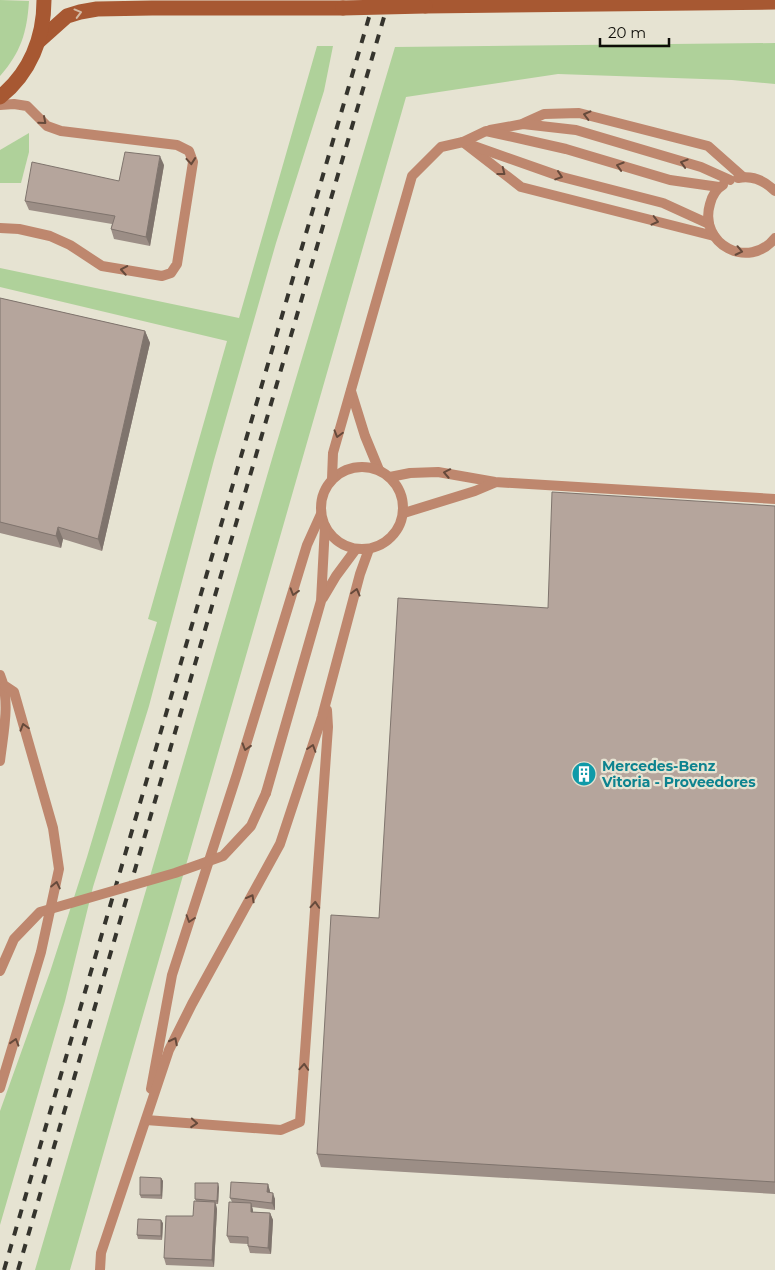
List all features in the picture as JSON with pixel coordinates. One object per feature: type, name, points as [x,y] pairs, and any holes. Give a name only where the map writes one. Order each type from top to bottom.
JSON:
[{"type":"main road","points":[[0,97],[10,89],[28,66],[39,41],[44,17],[44,0]]},
{"type":"main road","points":[[39,41],[67,16],[97,9],[343,8],[775,2]]},
{"type":"lane","points":[[0,105],[14,104],[27,106],[47,126],[60,131],[177,145],[190,151],[192,162],[177,264],[171,273],[162,276],[102,266],[70,245],[50,236],[20,229],[0,228]]},
{"type":"lane","points":[[332,479],[333,453],[412,176],[442,148],[463,142],[486,131],[523,124],[544,114],[579,113],[708,146],[743,177]]},
{"type":"lane","points":[[523,124],[576,130],[701,168],[730,180]]},
{"type":"lane","points":[[486,131],[566,150],[670,180],[719,187]]},
{"type":"lane","points":[[463,142],[562,177],[663,202],[709,224]]},
{"type":"lane","points":[[463,142],[521,187],[714,236]]},
{"type":"lane","points":[[775,191],[768,184],[757,178],[743,177],[730,180],[719,187],[711,198],[708,211],[709,224],[714,236],[723,246],[735,251],[748,253],[760,250],[775,238]]},
{"type":"lane","points":[[760,250],[775,252]]},
{"type":"lane","points":[[351,390],[365,436],[379,470]]},
{"type":"lane","points":[[367,466],[390,476],[398,487],[403,499],[404,513],[400,526],[392,537],[382,545],[369,549],[356,549],[343,545],[332,537],[325,526],[321,514],[321,502],[325,489],[332,479],[342,471],[354,467],[367,466]]},
{"type":"lane","points":[[390,476],[438,472],[495,482],[775,500]]},
{"type":"lane","points":[[404,513],[475,491],[495,482]]},
{"type":"lane","points":[[146,1120],[172,975],[308,545],[321,514]]},
{"type":"lane","points":[[0,971],[14,939],[40,912],[175,873],[223,856],[251,826],[266,793],[321,601],[325,526]]},
{"type":"lane","points":[[321,601],[336,576],[356,549]]},
{"type":"lane","points":[[100,1270],[101,1253],[169,1050],[192,1004],[280,844],[322,717],[360,574],[369,549]]},
{"type":"lane","points":[[0,675],[5,686],[5,715],[0,761]]},
{"type":"lane","points":[[0,1088],[41,952],[59,869],[53,828],[14,692],[5,686]]},
{"type":"lane","points":[[146,1120],[281,1130],[300,1122],[328,727],[327,698]]},
{"type":"green space","points":[[0,0],[29,1],[27,22],[22,41],[13,59],[0,76]]},
{"type":"green space","points":[[775,43],[775,84],[732,80],[558,74],[406,97],[70,1270],[35,1270],[274,452],[395,47]]},
{"type":"green space","points":[[317,46],[333,46],[324,91],[276,243],[214,460],[149,706],[93,887],[65,1001],[0,1225],[0,1111],[50,972],[87,857],[157,622],[148,619],[227,341],[0,287],[0,268],[239,318]]},
{"type":"green space","points":[[29,133],[29,152],[21,183],[0,183],[0,150]]},
{"type":"building","points":[[125,152],[160,156],[146,237],[111,229],[115,216],[25,201],[32,162],[119,181]]},
{"type":"building","points":[[0,298],[145,331],[98,539],[58,527],[56,536],[0,522]]},
{"type":"building","name":"Mercedes-Benz Vitoria - Proveedores","points":[[552,492],[775,506],[775,1182],[317,1154],[331,915],[379,918],[398,598],[548,608]]},
{"type":"building","points":[[140,1177],[161,1178],[161,1195],[140,1195]]},
{"type":"building","points":[[231,1182],[268,1184],[267,1192],[273,1193],[272,1203],[230,1198]]},
{"type":"building","points":[[195,1183],[218,1183],[217,1201],[195,1199]]},
{"type":"building","points":[[194,1201],[215,1202],[212,1260],[164,1258],[166,1216],[193,1216]]},
{"type":"building","points":[[229,1202],[251,1203],[251,1212],[270,1213],[268,1248],[248,1246],[248,1237],[227,1236]]},
{"type":"building","points":[[138,1219],[161,1220],[161,1236],[137,1235]]},
{"type":"railway","points":[[4,1270],[374,0]]},
{"type":"railway","points":[[18,1270],[389,0]]},
{"type":"place","name":"Mercedes-Benz Vitoria - Proveedores","points":[[584,774]]}]
